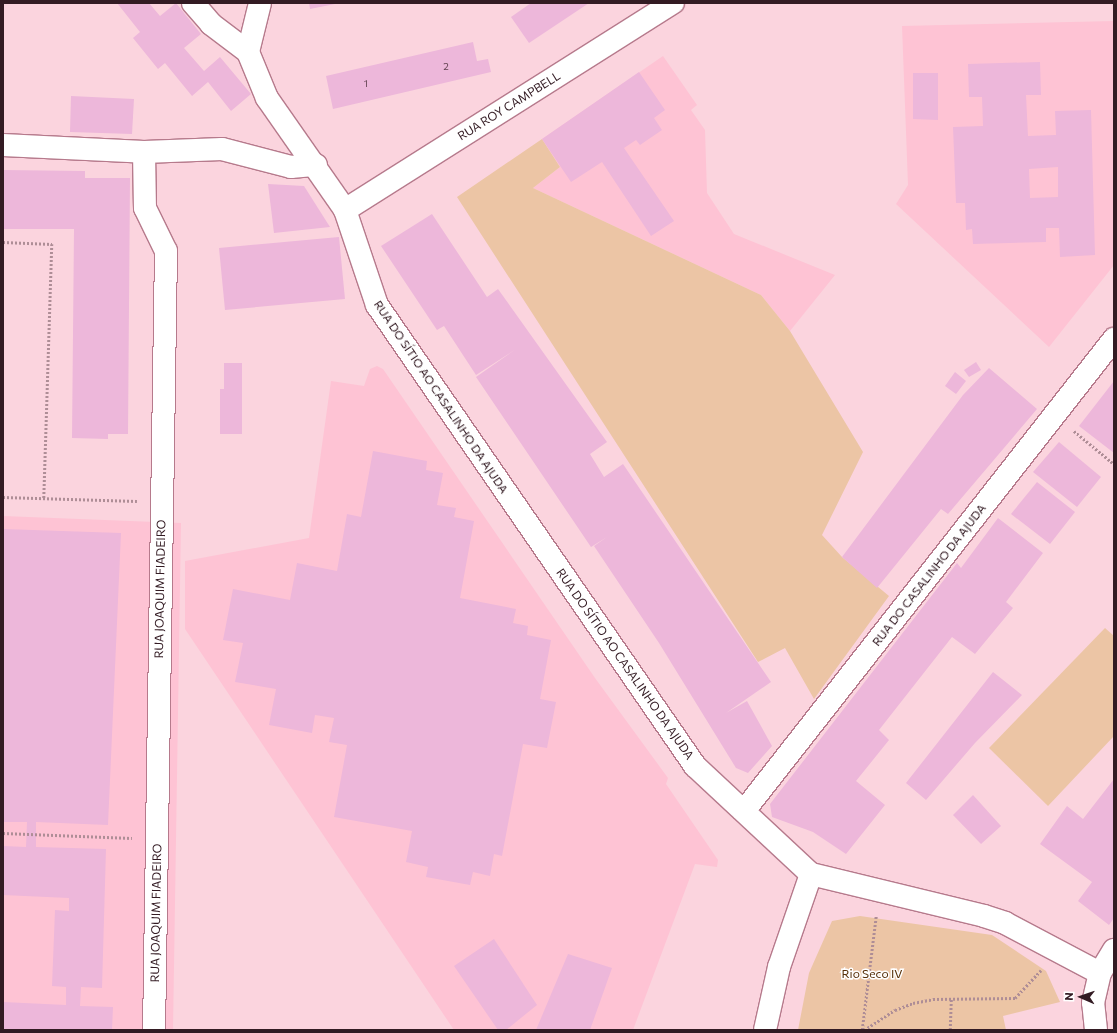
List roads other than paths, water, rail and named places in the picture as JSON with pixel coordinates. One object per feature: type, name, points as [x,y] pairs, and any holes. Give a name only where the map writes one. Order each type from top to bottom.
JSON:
[{"type":"street","points":[[193,3],[211,24],[248,52],[260,3]]},
{"type":"street","name":"RUA ROY CAMPBELL","points":[[345,210],[673,3]]},
{"type":"street","name":"RUA DO SÍTIO AO CASALINHO DA AJUDA","points":[[248,52],[267,98],[316,165],[345,210],[377,305],[695,766],[812,874],[984,916],[1005,923],[1058,953],[1107,972]]},
{"type":"street","points":[[3,145],[144,152],[222,149],[291,167],[316,165]]},
{"type":"street","name":"RUA JOAQUIM FIADEIRO","points":[[144,152],[146,208],[166,251],[154,1030]]},
{"type":"street","name":"RUA DO CASALINHO DA AJUDA","points":[[744,811],[1114,339]]},
{"type":"street","points":[[765,1030],[779,967],[812,874]]},
{"type":"street","points":[[1096,1030],[1093,1003],[1107,972],[1114,950]]},
{"type":"park label","name":"Rio Seco IV","points":[[872,974]]}]
